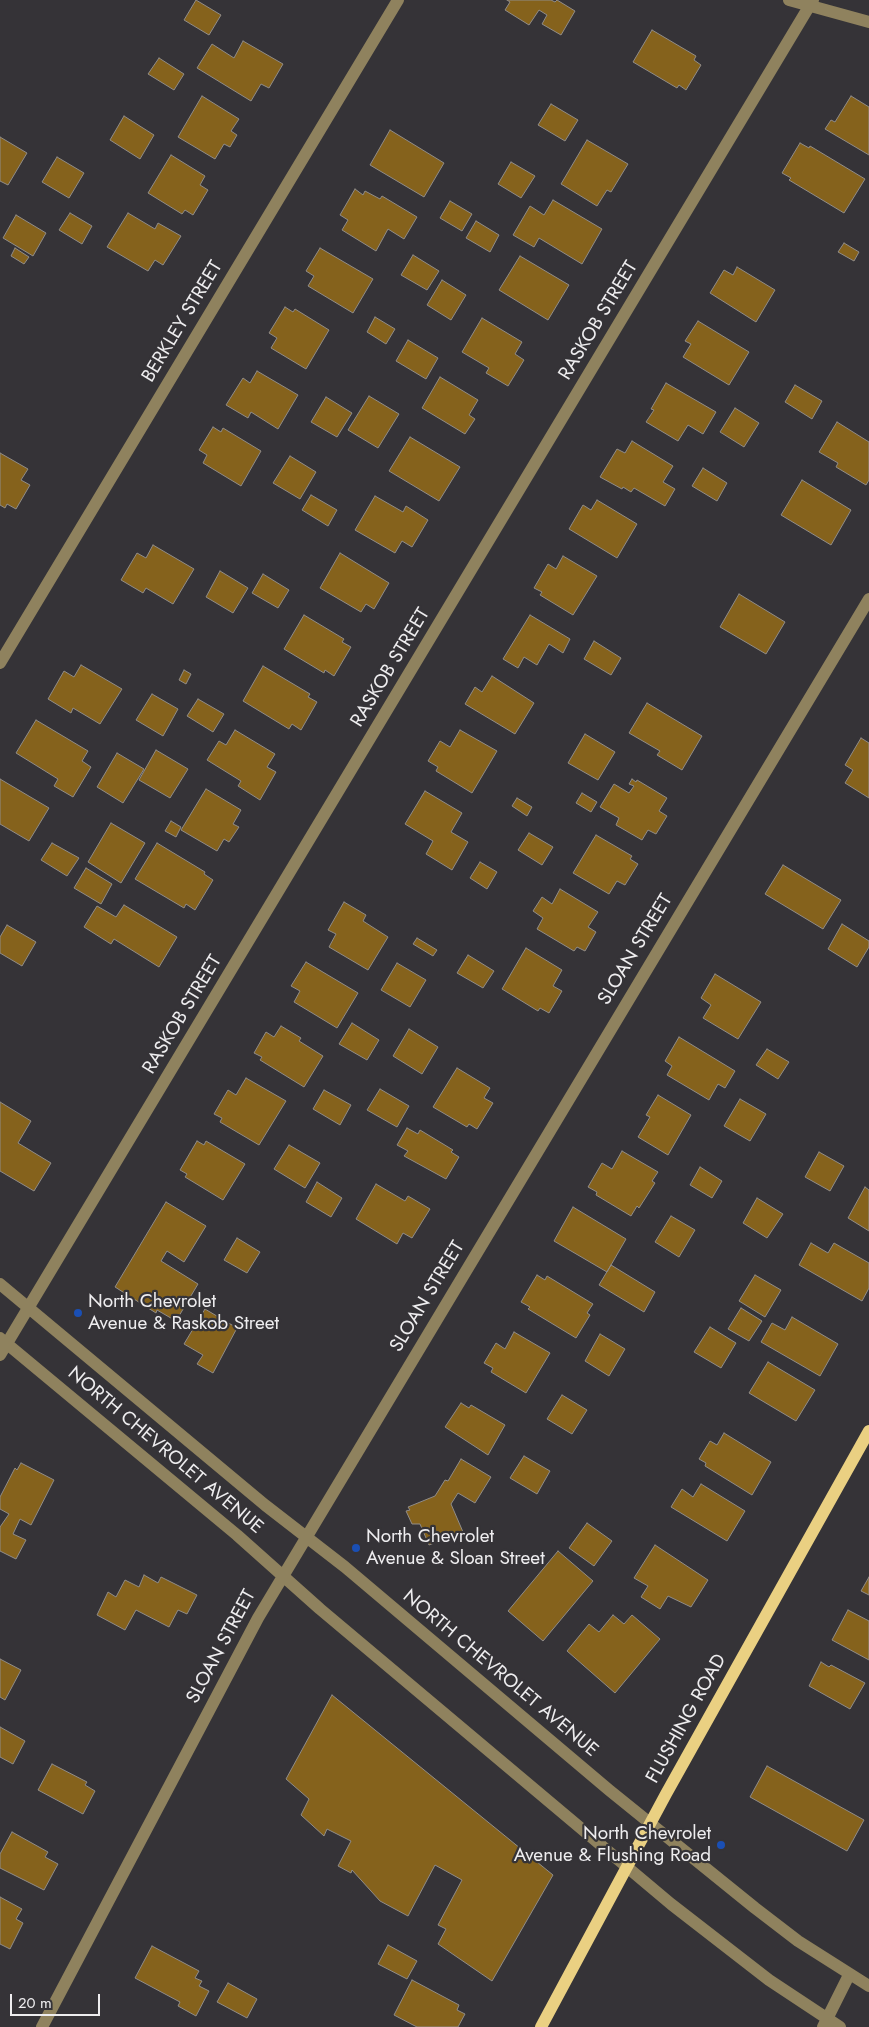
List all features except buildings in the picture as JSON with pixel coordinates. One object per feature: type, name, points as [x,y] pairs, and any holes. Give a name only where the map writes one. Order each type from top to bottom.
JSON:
[{"type":"main road","name":"FLUSHING ROAD","points":[[541,2027],[651,1824],[869,1431]]},
{"type":"street","name":"BERKLEY STREET","points":[[0,663],[398,0]]},
{"type":"street","points":[[789,0],[811,3],[869,22]]},
{"type":"street","name":"RASKOB STREET","points":[[0,1355],[3,1341],[29,1308],[811,3]]},
{"type":"street","name":"SLOAN STREET","points":[[42,2027],[258,1618],[869,599]]},
{"type":"street","name":"NORTH CHEVROLET AVENUE","points":[[0,1284],[306,1537],[345,1567],[651,1824],[770,1920],[849,1975],[869,1986]]},
{"type":"street","name":"NORTH CHEVROLET AVENUE","points":[[3,1341],[238,1535],[283,1576],[628,1868],[744,1962],[825,2023],[840,2027]]},
{"type":"street","points":[[825,2023],[849,1975]]},
{"type":"place","name":"North Chevrolet Avenue & Raskob Street","points":[[78,1313]]},
{"type":"place","name":"North Chevrolet Avenue & Sloan Street","points":[[356,1548]]},
{"type":"place","name":"North Chevrolet Avenue & Flushing Road","points":[[721,1845]]}]
